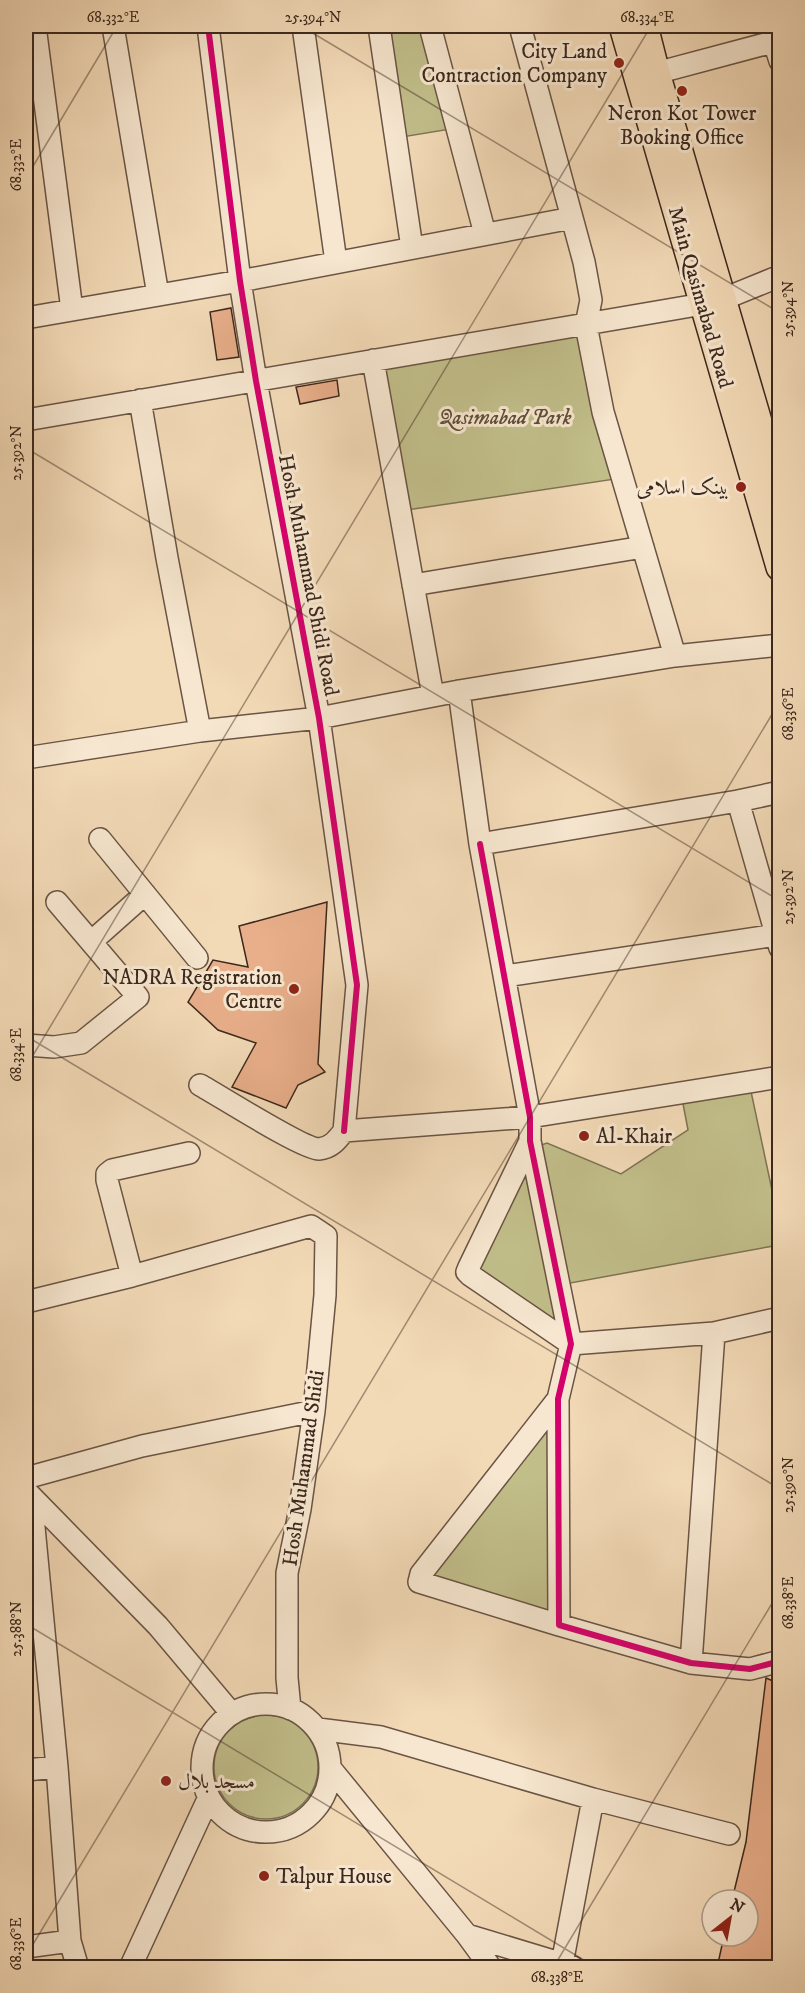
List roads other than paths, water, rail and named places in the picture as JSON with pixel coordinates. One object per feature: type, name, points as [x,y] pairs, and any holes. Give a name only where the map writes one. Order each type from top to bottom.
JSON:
[{"type":"main road","name":"Main Qasimabad Road","points":[[623,26],[647,75],[712,302],[780,567]]},
{"type":"main road","name":"Main Qasimabad Road","points":[[644,26],[647,75]]},
{"type":"main road","name":"Main Qasimabad Road","points":[[712,302],[775,462],[780,497]]},
{"type":"street","points":[[35,26],[72,310]]},
{"type":"street","points":[[112,26],[158,295]]},
{"type":"street","name":"Hosh Muhammad Shidi Road","points":[[208,26],[240,281],[256,381],[319,718],[357,985],[344,1131]]},
{"type":"street","points":[[303,26],[336,262]]},
{"type":"street","points":[[379,26],[412,248]]},
{"type":"street","points":[[430,26],[485,234]]},
{"type":"street","points":[[520,26],[584,262],[591,300],[586,325],[603,412],[675,656]]},
{"type":"street","points":[[647,75],[778,48]]},
{"type":"street","points":[[26,318],[240,281],[572,218]]},
{"type":"street","points":[[26,420],[712,302],[780,276]]},
{"type":"street","points":[[373,360],[433,696]]},
{"type":"street","points":[[140,400],[166,558],[200,731]]},
{"type":"street","points":[[413,585],[643,547]]},
{"type":"street","points":[[26,758],[200,731],[319,718],[459,691],[675,656],[780,645]]},
{"type":"street","points":[[459,691],[480,844],[530,1117],[530,1140],[571,1344],[558,1399],[560,1625]]},
{"type":"street","points":[[480,844],[780,792]]},
{"type":"street","points":[[506,976],[778,942],[738,801]]},
{"type":"street","points":[[100,839],[197,958]]},
{"type":"street","points":[[91,942],[145,894]]},
{"type":"street","points":[[26,1046],[54,1047],[81,1043],[138,997],[57,902]]},
{"type":"street","points":[[200,1085],[289,1137],[317,1149],[334,1144],[344,1131],[530,1117],[780,1077]]},
{"type":"street","points":[[530,1140],[467,1272],[571,1344],[714,1333],[780,1318]]},
{"type":"street","points":[[26,1302],[132,1276],[107,1174],[112,1170],[189,1153]]},
{"type":"street","name":"Hosh Muhammad Shidi","points":[[132,1276],[311,1226],[326,1236],[325,1295],[314,1411],[300,1509],[287,1573],[287,1678],[290,1708]]},
{"type":"street","points":[[691,1664],[714,1333]]},
{"type":"street","points":[[558,1399],[421,1574],[419,1582],[691,1664],[750,1669],[780,1661]]},
{"type":"street","points":[[27,1488],[142,1446],[314,1411]]},
{"type":"street","points":[[27,1488],[33,1601],[57,1767],[70,1941],[78,1968]]},
{"type":"street","points":[[27,1488],[158,1626],[232,1714]]},
{"type":"street","points":[[271,1704],[290,1708],[305,1717],[318,1729],[328,1748],[331,1769],[328,1790],[317,1809],[301,1823],[282,1831],[260,1833],[239,1827],[222,1815],[209,1797],[203,1782],[204,1751],[210,1736],[232,1714],[250,1706],[271,1704]]},
{"type":"street","points":[[318,1729],[381,1737],[593,1799],[729,1834]]},
{"type":"street","points":[[26,1770],[57,1767]]},
{"type":"street","points":[[331,1769],[467,1935],[491,1968]]},
{"type":"street","points":[[129,1968],[209,1797]]},
{"type":"street","points":[[467,1935],[568,1966],[593,1799]]},
{"type":"street","points":[[26,1947],[70,1941]]},
{"type":"place","name":"City Land Contraction Company","points":[[619,63]]},
{"type":"place","name":"Neron Kot Tower Booking Office","points":[[682,91]]},
{"type":"place","name":"بینک اسلامی","points":[[741,487]]},
{"type":"place","name":"NADRA Registration Centre","points":[[294,989]]},
{"type":"place","name":"Al-Khair","points":[[584,1136]]},
{"type":"place","name":"مسجد بلال","points":[[166,1781]]},
{"type":"place","name":"Talpur House","points":[[264,1876]]},
{"type":"park label","name":"Qasimabad Park","points":[[505,417]]}]
